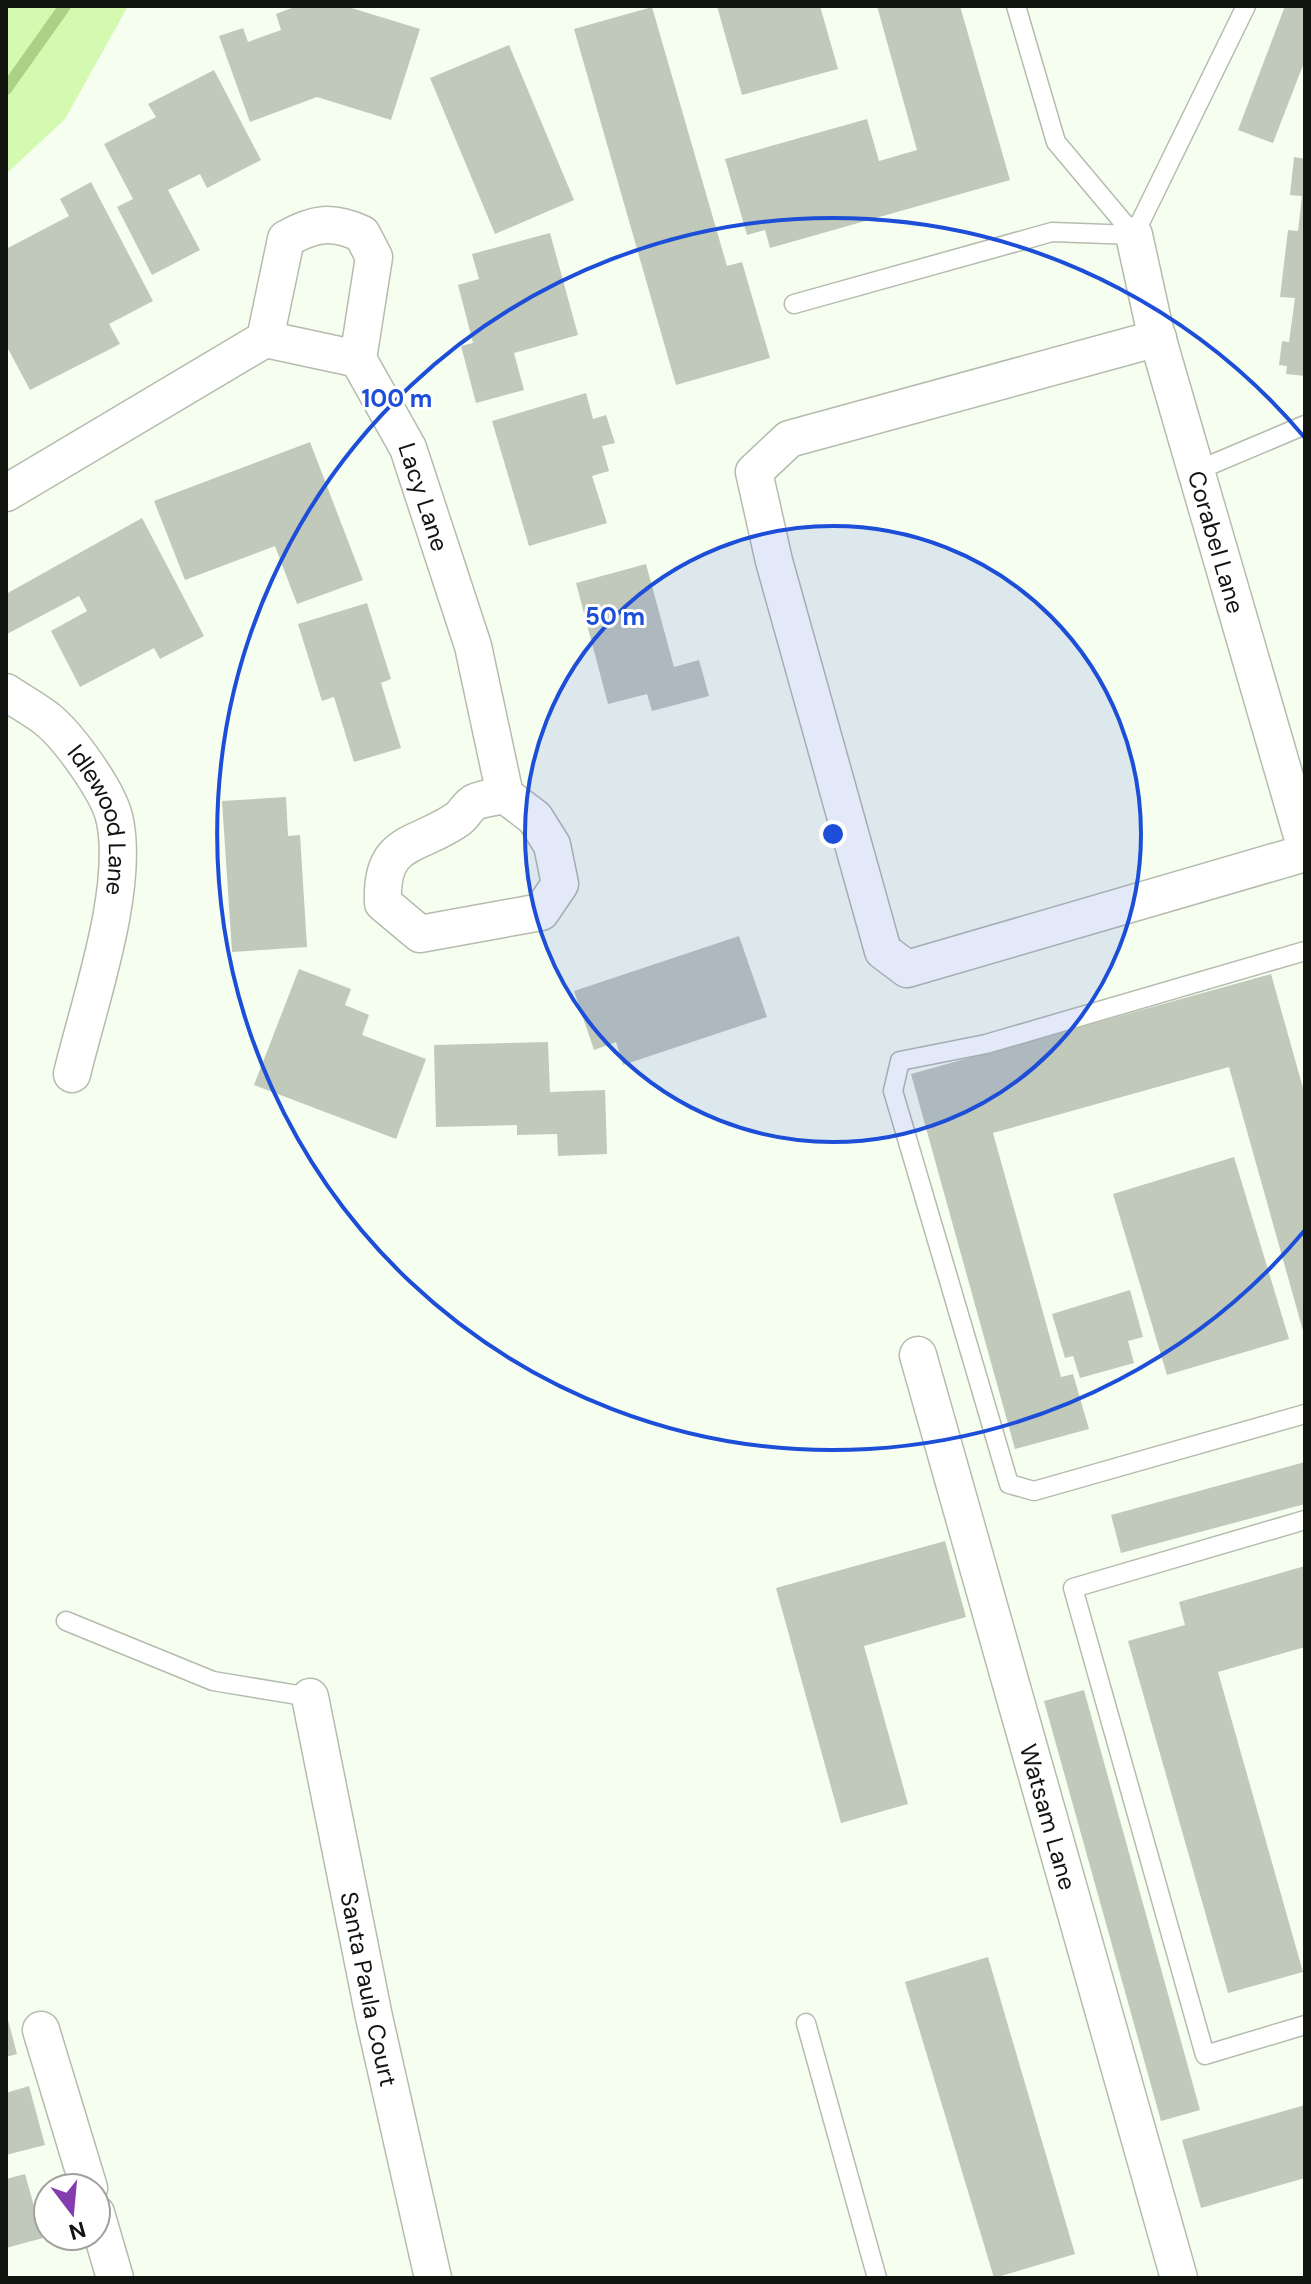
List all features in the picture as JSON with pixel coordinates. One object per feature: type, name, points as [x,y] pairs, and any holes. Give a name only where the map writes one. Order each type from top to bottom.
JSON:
[{"type":"street","points":[[6,493],[265,339],[358,359],[374,257],[362,234],[328,222],[309,226],[286,239],[265,339]]},
{"type":"street","name":"Corabel Lane","points":[[1134,235],[1158,338],[1305,846]]},
{"type":"street","points":[[1158,338],[789,439],[754,472],[774,561],[883,951],[907,969],[1305,853]]},
{"type":"street","name":"Lacy Lane","points":[[358,359],[408,448],[473,646],[505,795]]},
{"type":"street","name":"Idlewood Lane","points":[[6,692],[49,721],[96,781],[115,818],[118,854],[112,909],[72,1074]]},
{"type":"street","points":[[505,795],[535,818],[552,845],[560,884],[541,912],[420,934],[383,903],[382,877],[394,854],[420,837],[459,819],[473,802],[505,795]]},
{"type":"street","name":"Watsam Lane","points":[[918,1355],[1179,2278]]},
{"type":"street","name":"Santa Paula Court","points":[[310,1697],[374,2017],[433,2278]]},
{"type":"street","points":[[41,2030],[84,2172]]},
{"type":"street","points":[[107,2252],[115,2278]]},
{"type":"lane","points":[[1016,6],[1056,142],[1134,235]]},
{"type":"lane","points":[[1134,235],[1246,6]]},
{"type":"lane","points":[[794,304],[1052,232],[1134,235]]},
{"type":"lane","points":[[1196,471],[1305,425]]},
{"type":"lane","points":[[1305,951],[986,1044],[900,1061],[893,1091],[1009,1484],[1034,1491],[1305,1414]]},
{"type":"lane","points":[[1305,1520],[1073,1588],[1205,2055],[1305,2025]]},
{"type":"lane","points":[[66,1621],[213,1681],[310,1697]]},
{"type":"lane","points":[[806,2023],[877,2278]]},
{"type":"green space","points":[[6,6],[128,6],[65,119],[6,174]]},
{"type":"building","points":[[297,6],[345,6],[420,29],[391,120],[317,97],[250,122],[219,36],[243,28],[248,42],[281,30],[276,14]]},
{"type":"building","points":[[717,6],[820,6],[838,69],[742,95]]},
{"type":"building","points":[[877,6],[960,6],[1010,180],[770,248],[765,230],[747,235],[725,159],[867,119],[879,161],[917,150]]},
{"type":"building","points":[[1285,6],[1305,6],[1305,60],[1273,143],[1238,130]]},
{"type":"building","points":[[652,7],[727,266],[742,262],[770,358],[676,385],[574,29]]},
{"type":"building","points":[[509,45],[574,200],[495,234],[430,78]]},
{"type":"building","points":[[214,70],[261,160],[207,188],[200,174],[168,190],[200,250],[152,275],[117,207],[133,199],[104,144],[156,117],[148,104]]},
{"type":"building","points":[[1294,157],[1305,159],[1305,376],[1286,374],[1287,366],[1279,365],[1282,341],[1289,342],[1295,298],[1280,297],[1288,230],[1298,231],[1302,196],[1290,195]]},
{"type":"building","points":[[91,182],[153,301],[109,324],[120,344],[30,390],[6,345],[6,249],[69,216],[60,199]]},
{"type":"building","points":[[550,233],[578,335],[514,353],[524,390],[476,403],[461,346],[473,343],[458,285],[479,279],[472,254]]},
{"type":"building","points":[[586,393],[593,419],[606,415],[615,443],[602,446],[609,471],[592,476],[607,523],[529,546],[492,421]]},
{"type":"building","points":[[310,442],[363,580],[297,604],[275,546],[185,580],[154,501]]},
{"type":"building","points":[[142,518],[204,636],[160,659],[154,648],[80,687],[51,631],[87,611],[79,596],[7,634],[6,594]]},
{"type":"building","points":[[646,564],[674,667],[699,660],[709,696],[652,711],[647,694],[608,704],[576,583]]},
{"type":"building","points":[[367,603],[391,679],[381,683],[401,748],[354,762],[334,697],[322,701],[298,624]]},
{"type":"building","points":[[286,797],[288,836],[300,835],[307,947],[232,952],[222,801]]},
{"type":"building","points":[[739,936],[767,1017],[623,1065],[616,1042],[594,1050],[574,991]]},
{"type":"building","points":[[299,969],[351,989],[345,1005],[369,1015],[362,1035],[426,1059],[396,1139],[254,1085]]},
{"type":"building","points":[[1271,974],[1305,1095],[1305,1338],[1229,1067],[993,1133],[1061,1377],[1073,1374],[1089,1429],[1015,1449],[911,1074]]},
{"type":"building","points":[[548,1042],[550,1092],[605,1090],[607,1154],[558,1156],[557,1134],[517,1135],[517,1125],[436,1127],[434,1045]]},
{"type":"building","points":[[1234,1157],[1289,1339],[1167,1375],[1113,1194]]},
{"type":"building","points":[[1130,1290],[1143,1337],[1128,1341],[1134,1363],[1080,1378],[1073,1356],[1065,1358],[1052,1314]]},
{"type":"building","points":[[1305,1462],[1305,1504],[1121,1553],[1111,1515]]},
{"type":"building","points":[[945,1541],[966,1617],[864,1646],[908,1804],[841,1823],[776,1588]]},
{"type":"building","points":[[1305,1566],[1305,1647],[1218,1672],[1303,1972],[1228,1993],[1128,1641],[1185,1625],[1179,1602]]},
{"type":"building","points":[[1084,1690],[1200,2110],[1161,2121],[1044,1701]]},
{"type":"building","points":[[988,1957],[1075,2254],[994,2278],[905,1982]]},
{"type":"building","points":[[6,2017],[17,2054],[6,2057]]},
{"type":"building","points":[[29,2086],[45,2145],[6,2155],[6,2093]]},
{"type":"building","points":[[1305,2105],[1305,2178],[1201,2208],[1182,2140]]},
{"type":"building","points":[[25,2174],[32,2199],[32,2241],[6,2248],[6,2179]]},
{"type":"waterway","points":[[6,89],[65,6]]}]
